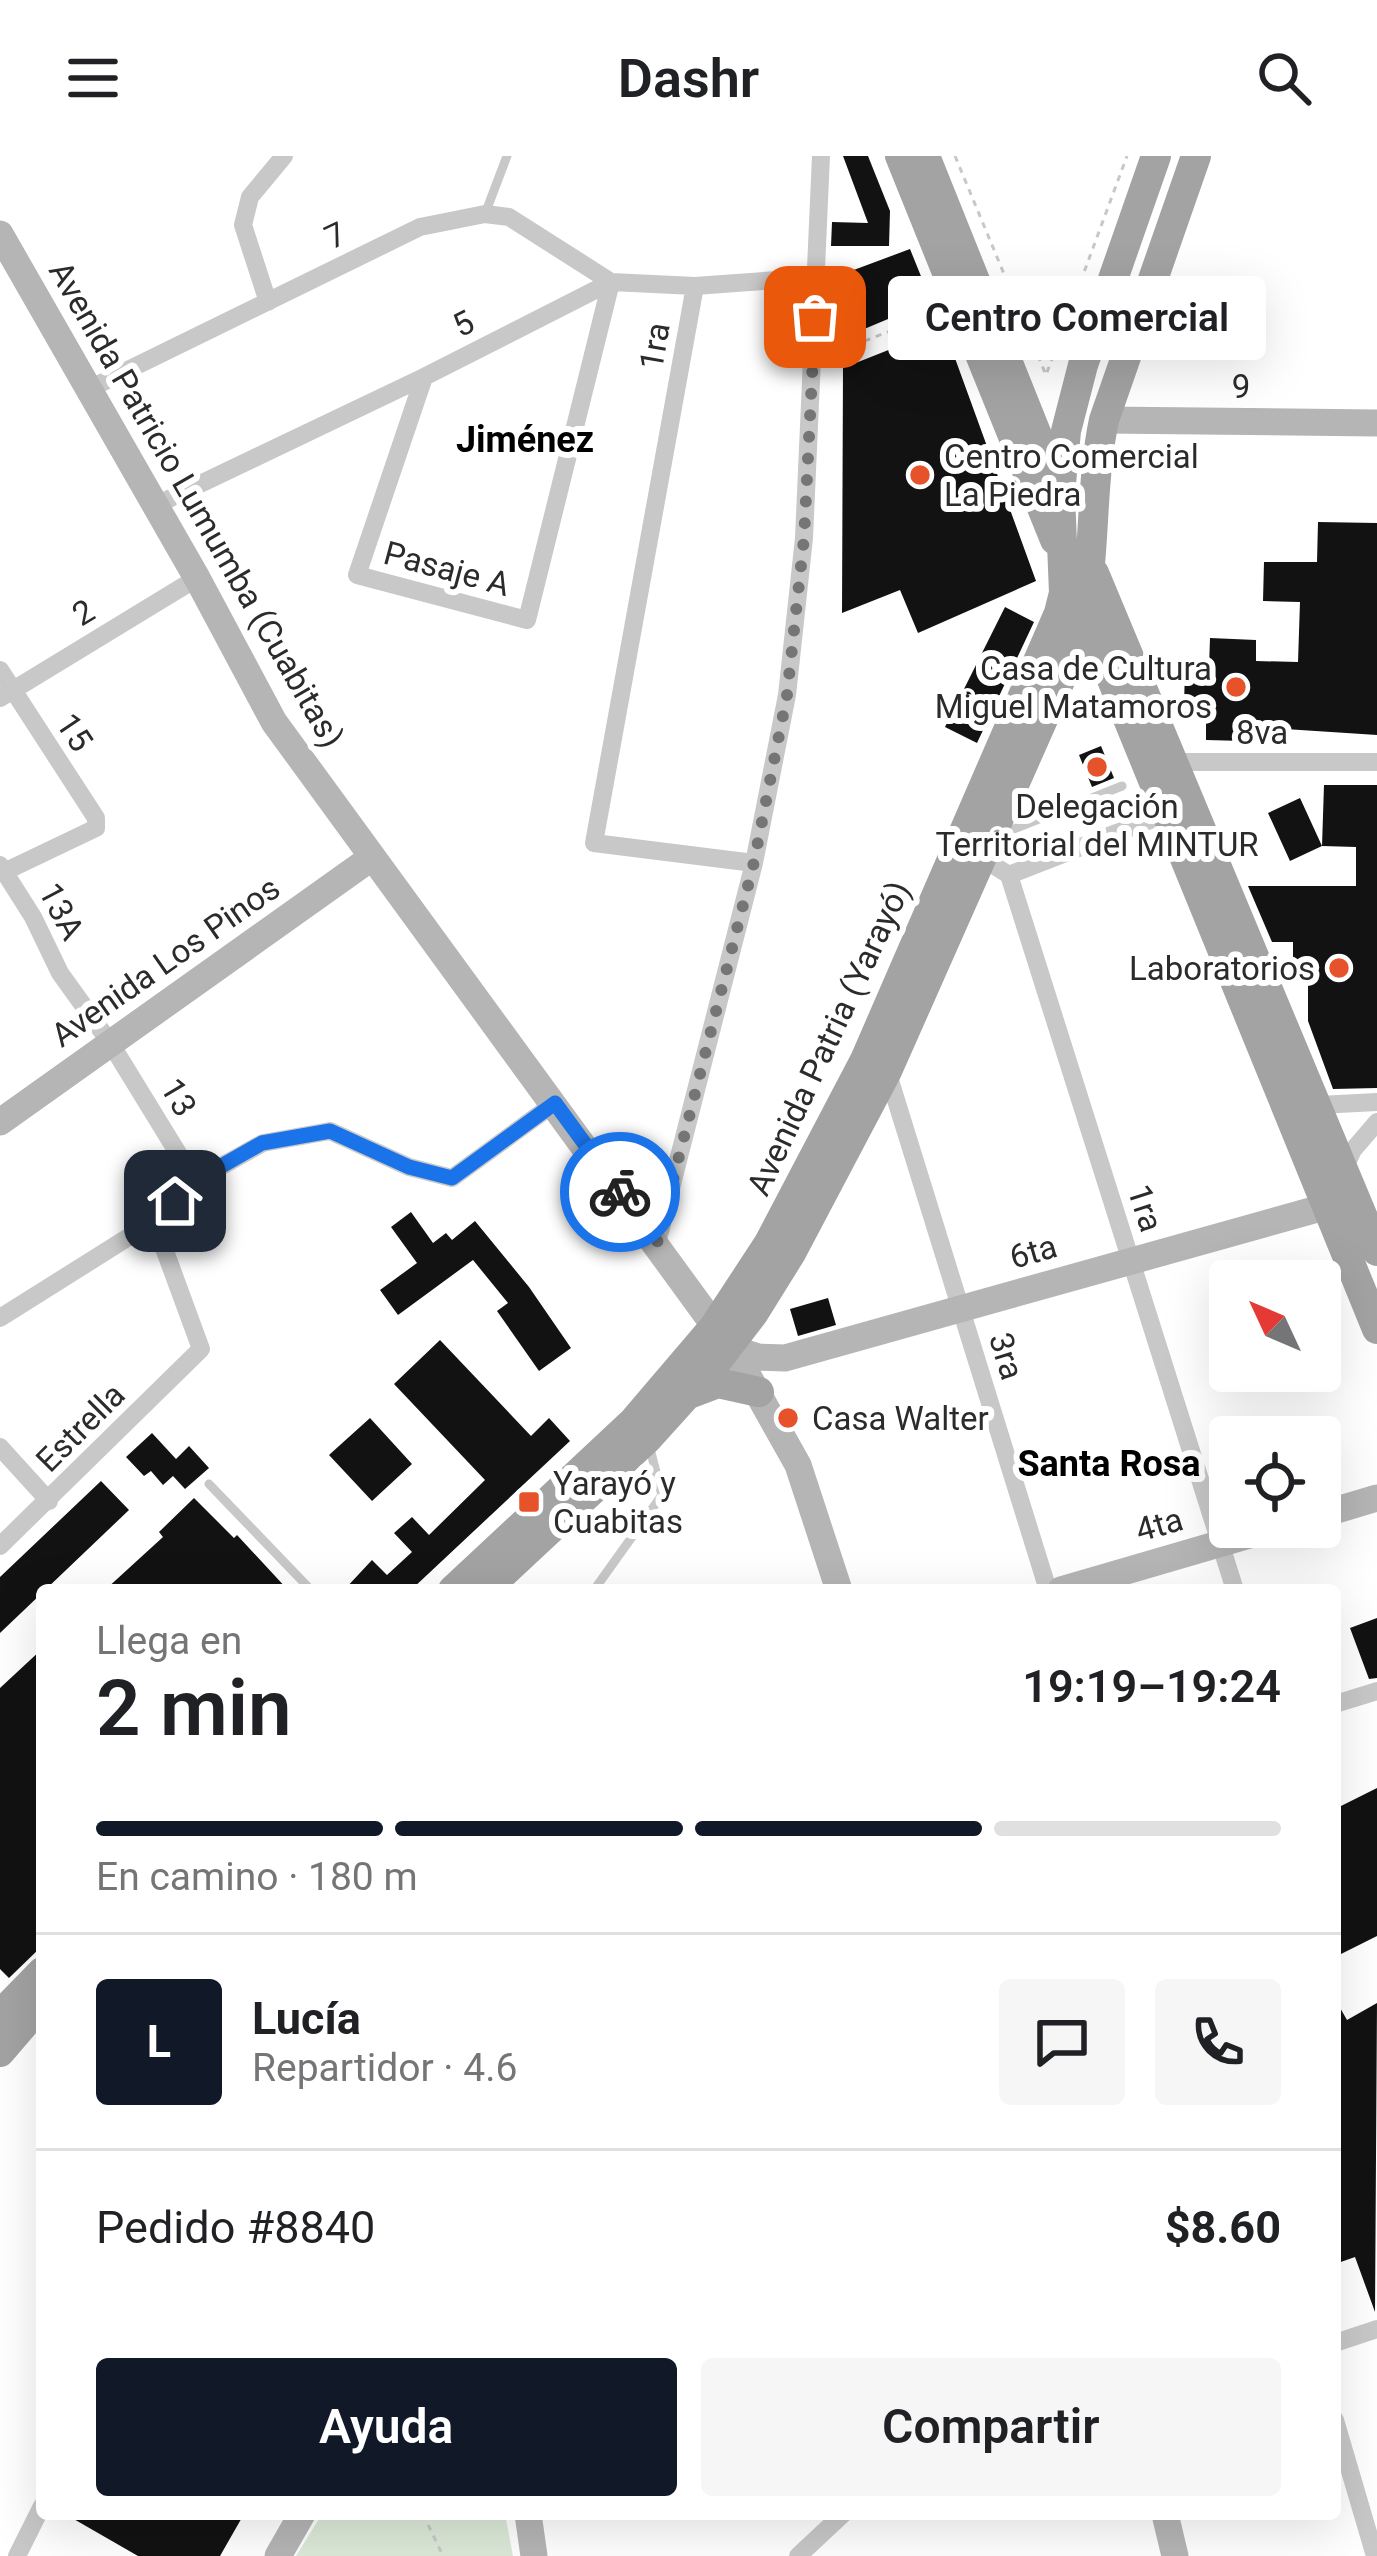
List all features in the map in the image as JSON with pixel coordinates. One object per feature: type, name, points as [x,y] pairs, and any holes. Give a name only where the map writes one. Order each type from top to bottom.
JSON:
[{"type":"main road","points":[[900,156],[958,305],[1008,455],[1076,559],[1160,762],[1319,1105],[1344,1168],[1342,1203],[1377,1251]]},
{"type":"main road","points":[[925,156],[1060,494],[1086,614],[1125,710]]},
{"type":"main road","points":[[1060,494],[1066,431],[1083,365],[1156,156]]},
{"type":"main road","points":[[1076,559],[1104,419],[1196,156]]},
{"type":"main road","points":[[1021,397],[1039,401],[1054,397],[1083,365]]},
{"type":"main road","name":"Avenida Patria (Yarayó)","points":[[460,1584],[684,1396],[721,1338],[865,1060],[1059,613],[1076,559]]},
{"type":"main road","name":"Avenida Patria (Yarayó)","points":[[491,1584],[640,1430],[790,1253],[887,1071],[1086,614]]},
{"type":"main road","points":[[1059,682],[1089,681],[1108,692],[1160,762],[1168,813],[1342,1203],[1377,1329]]},
{"type":"main road","points":[[684,1396],[718,1383],[759,1392]]},
{"type":"main road","points":[[3,2005],[36,1977]]},
{"type":"main road","points":[[0,2052],[36,2010]]},
{"type":"street","points":[[268,302],[243,225],[250,197],[284,156]]},
{"type":"street","points":[[657,1243],[754,862],[787,695],[804,538],[821,156]]},
{"type":"street","points":[[485,214],[509,217],[610,282]]},
{"type":"street","name":"7","points":[[87,390],[421,226],[485,214]]},
{"type":"street","name":"Avenida Patricio Lumumba (Cuabitas)","points":[[0,234],[274,722],[657,1243],[759,1392],[798,1465],[836,1584]]},
{"type":"street","name":"5","points":[[154,506],[610,282],[695,286],[818,277]]},
{"type":"street","name":"Pasaje A","points":[[424,377],[357,575],[527,620],[610,282]]},
{"type":"street","name":"1ra","points":[[695,286],[594,843],[754,862]]},
{"type":"street","name":"9","points":[[1104,419],[1377,423]]},
{"type":"street","name":"2","points":[[6,695],[197,578]]},
{"type":"street","name":"15","points":[[0,670],[6,695],[96,818],[96,828],[3,868]]},
{"type":"street","name":"8va","points":[[1160,762],[1377,762]]},
{"type":"street","points":[[987,848],[1009,875],[1168,813]]},
{"type":"street","name":"Avenida Los Pinos","points":[[0,1122],[371,858]]},
{"type":"street","name":"13A","points":[[3,868],[60,973],[111,1044]]},
{"type":"street","name":"1ra","points":[[1009,875],[1209,1509]]},
{"type":"street","name":"13","points":[[111,1044],[195,1181]]},
{"type":"street","name":"3ra","points":[[887,1071],[1046,1584]]},
{"type":"street","points":[[1319,1105],[1377,1102]]},
{"type":"street","points":[[0,1318],[154,1221],[195,1181],[262,1143],[330,1131],[409,1167],[452,1178],[555,1103]]},
{"type":"street","points":[[1344,1168],[1377,1123]]},
{"type":"street","name":"6ta","points":[[721,1338],[758,1357],[785,1358],[1342,1203]]},
{"type":"street","name":"Estrella","points":[[0,1546],[201,1349],[154,1221]]},
{"type":"street","points":[[0,1448],[49,1501]]},
{"type":"street","points":[[1341,1509],[1377,1498]]},
{"type":"street","name":"4ta","points":[[1082,1584],[1209,1547]]},
{"type":"street","name":"1ra","points":[[1221,1548],[1233,1584]]},
{"type":"street","points":[[1341,1702],[1377,1690]]},
{"type":"street","points":[[1341,2342],[1377,2330]]},
{"type":"street","points":[[1341,2440],[1375,2556]]},
{"type":"street","points":[[17,2556],[36,2518]]},
{"type":"street","points":[[278,2556],[299,2520]]},
{"type":"street","points":[[529,2520],[534,2556]]},
{"type":"street","points":[[798,2556],[837,2520]]},
{"type":"street","points":[[1167,2520],[1175,2556]]},
{"type":"lane","points":[[485,214],[507,156]]},
{"type":"lane","points":[[987,848],[1122,787]]},
{"type":"lane","points":[[598,1584],[662,1495],[640,1430]]},
{"type":"lane","points":[[209,1484],[304,1584]]},
{"type":"path","points":[[955,156],[1046,376],[1127,156]]},
{"type":"path","points":[[835,353],[958,305]]},
{"type":"path","points":[[426,2520],[443,2556]]},
{"type":"green space","points":[[318,2520],[506,2520],[513,2556],[296,2556]]},
{"type":"building","points":[[843,156],[868,156],[890,211],[889,246],[831,246],[832,222],[868,223]]},
{"type":"building","points":[[910,249],[931,301],[838,340],[843,274]]},
{"type":"building","name":"Centro Comercial La Piedra","points":[[944,328],[1036,581],[918,633],[900,590],[842,613],[843,368]]},
{"type":"building","points":[[1318,522],[1377,523],[1377,735],[1285,729],[1284,742],[1206,740],[1206,708],[1184,707],[1185,667],[1209,668],[1210,638],[1256,640],[1256,661],[1298,662],[1300,602],[1263,601],[1264,562],[1317,562]]},
{"type":"building","points":[[1005,607],[1034,622],[977,743],[945,727]]},
{"type":"building","name":"Delegación Territorial del MINTUR","points":[[1101,746],[1114,778],[1092,787],[1079,755]]},
{"type":"building","points":[[1324,785],[1377,785],[1377,1088],[1333,1089],[1308,1021],[1308,982],[1293,982],[1293,942],[1272,942],[1248,886],[1356,886],[1356,847],[1322,846]]},
{"type":"building","points":[[1300,798],[1322,846],[1290,861],[1268,813]]},
{"type":"building","points":[[411,1212],[433,1243],[446,1233],[452,1240],[475,1221],[571,1348],[539,1371],[497,1311],[508,1303],[473,1260],[398,1315],[380,1290],[417,1263],[391,1227]]},
{"type":"building","points":[[828,1298],[836,1325],[798,1336],[790,1309]]},
{"type":"building","points":[[440,1340],[531,1436],[549,1418],[570,1441],[417,1584],[350,1584],[372,1560],[387,1575],[412,1552],[394,1533],[412,1517],[429,1535],[485,1480],[394,1384]]},
{"type":"building","points":[[370,1418],[412,1464],[372,1501],[329,1455]]},
{"type":"building","points":[[152,1433],[176,1459],[189,1446],[209,1468],[185,1489],[173,1476],[163,1485],[151,1471],[144,1476],[126,1457]]},
{"type":"building","points":[[101,1481],[129,1510],[51,1584],[36,1584],[36,1599],[0,1633],[0,1577]]},
{"type":"building","points":[[194,1498],[282,1584],[112,1584],[163,1537],[159,1532]]},
{"type":"building","points":[[1377,1618],[1377,1678],[1369,1679],[1350,1628]]},
{"type":"building","points":[[36,1655],[36,1952],[9,1978],[0,1969],[0,1688]]},
{"type":"building","points":[[1377,1788],[1377,1936],[1341,1954],[1341,1806]]},
{"type":"building","points":[[1377,2003],[1375,2312],[1355,2257],[1341,2262],[1341,2010],[1347,2020]]},
{"type":"building","points":[[75,2520],[241,2520],[220,2556],[138,2556]]},
{"type":"way so far","points":[[620,1192],[657,1243],[754,862],[787,695],[804,538],[815,317]]},
{"type":"place","name":"Centro Comercial","points":[[815,317]]},
{"type":"place","name":"Centro Comercial La Piedra","points":[[920,475]]},
{"type":"place","name":"Casa de Cultura Miguel Matamoros","points":[[1236,687]]},
{"type":"place","name":"Delegación Territorial del MINTUR","points":[[1097,767]]},
{"type":"place","name":"Laboratorios","points":[[1339,968]]},
{"type":"place","name":"Casa Walter","points":[[788,1418]]},
{"type":"place","name":"Yarayó y Cuabitas","points":[[529,1502]]},
{"type":"district","name":"Jiménez","points":[[525,439]]},
{"type":"district","name":"Santa Rosa","points":[[1109,1463]]},
{"type":"route","points":[[175,1201],[195,1181],[262,1143],[330,1131],[409,1167],[452,1178],[555,1103],[620,1192]]}]
